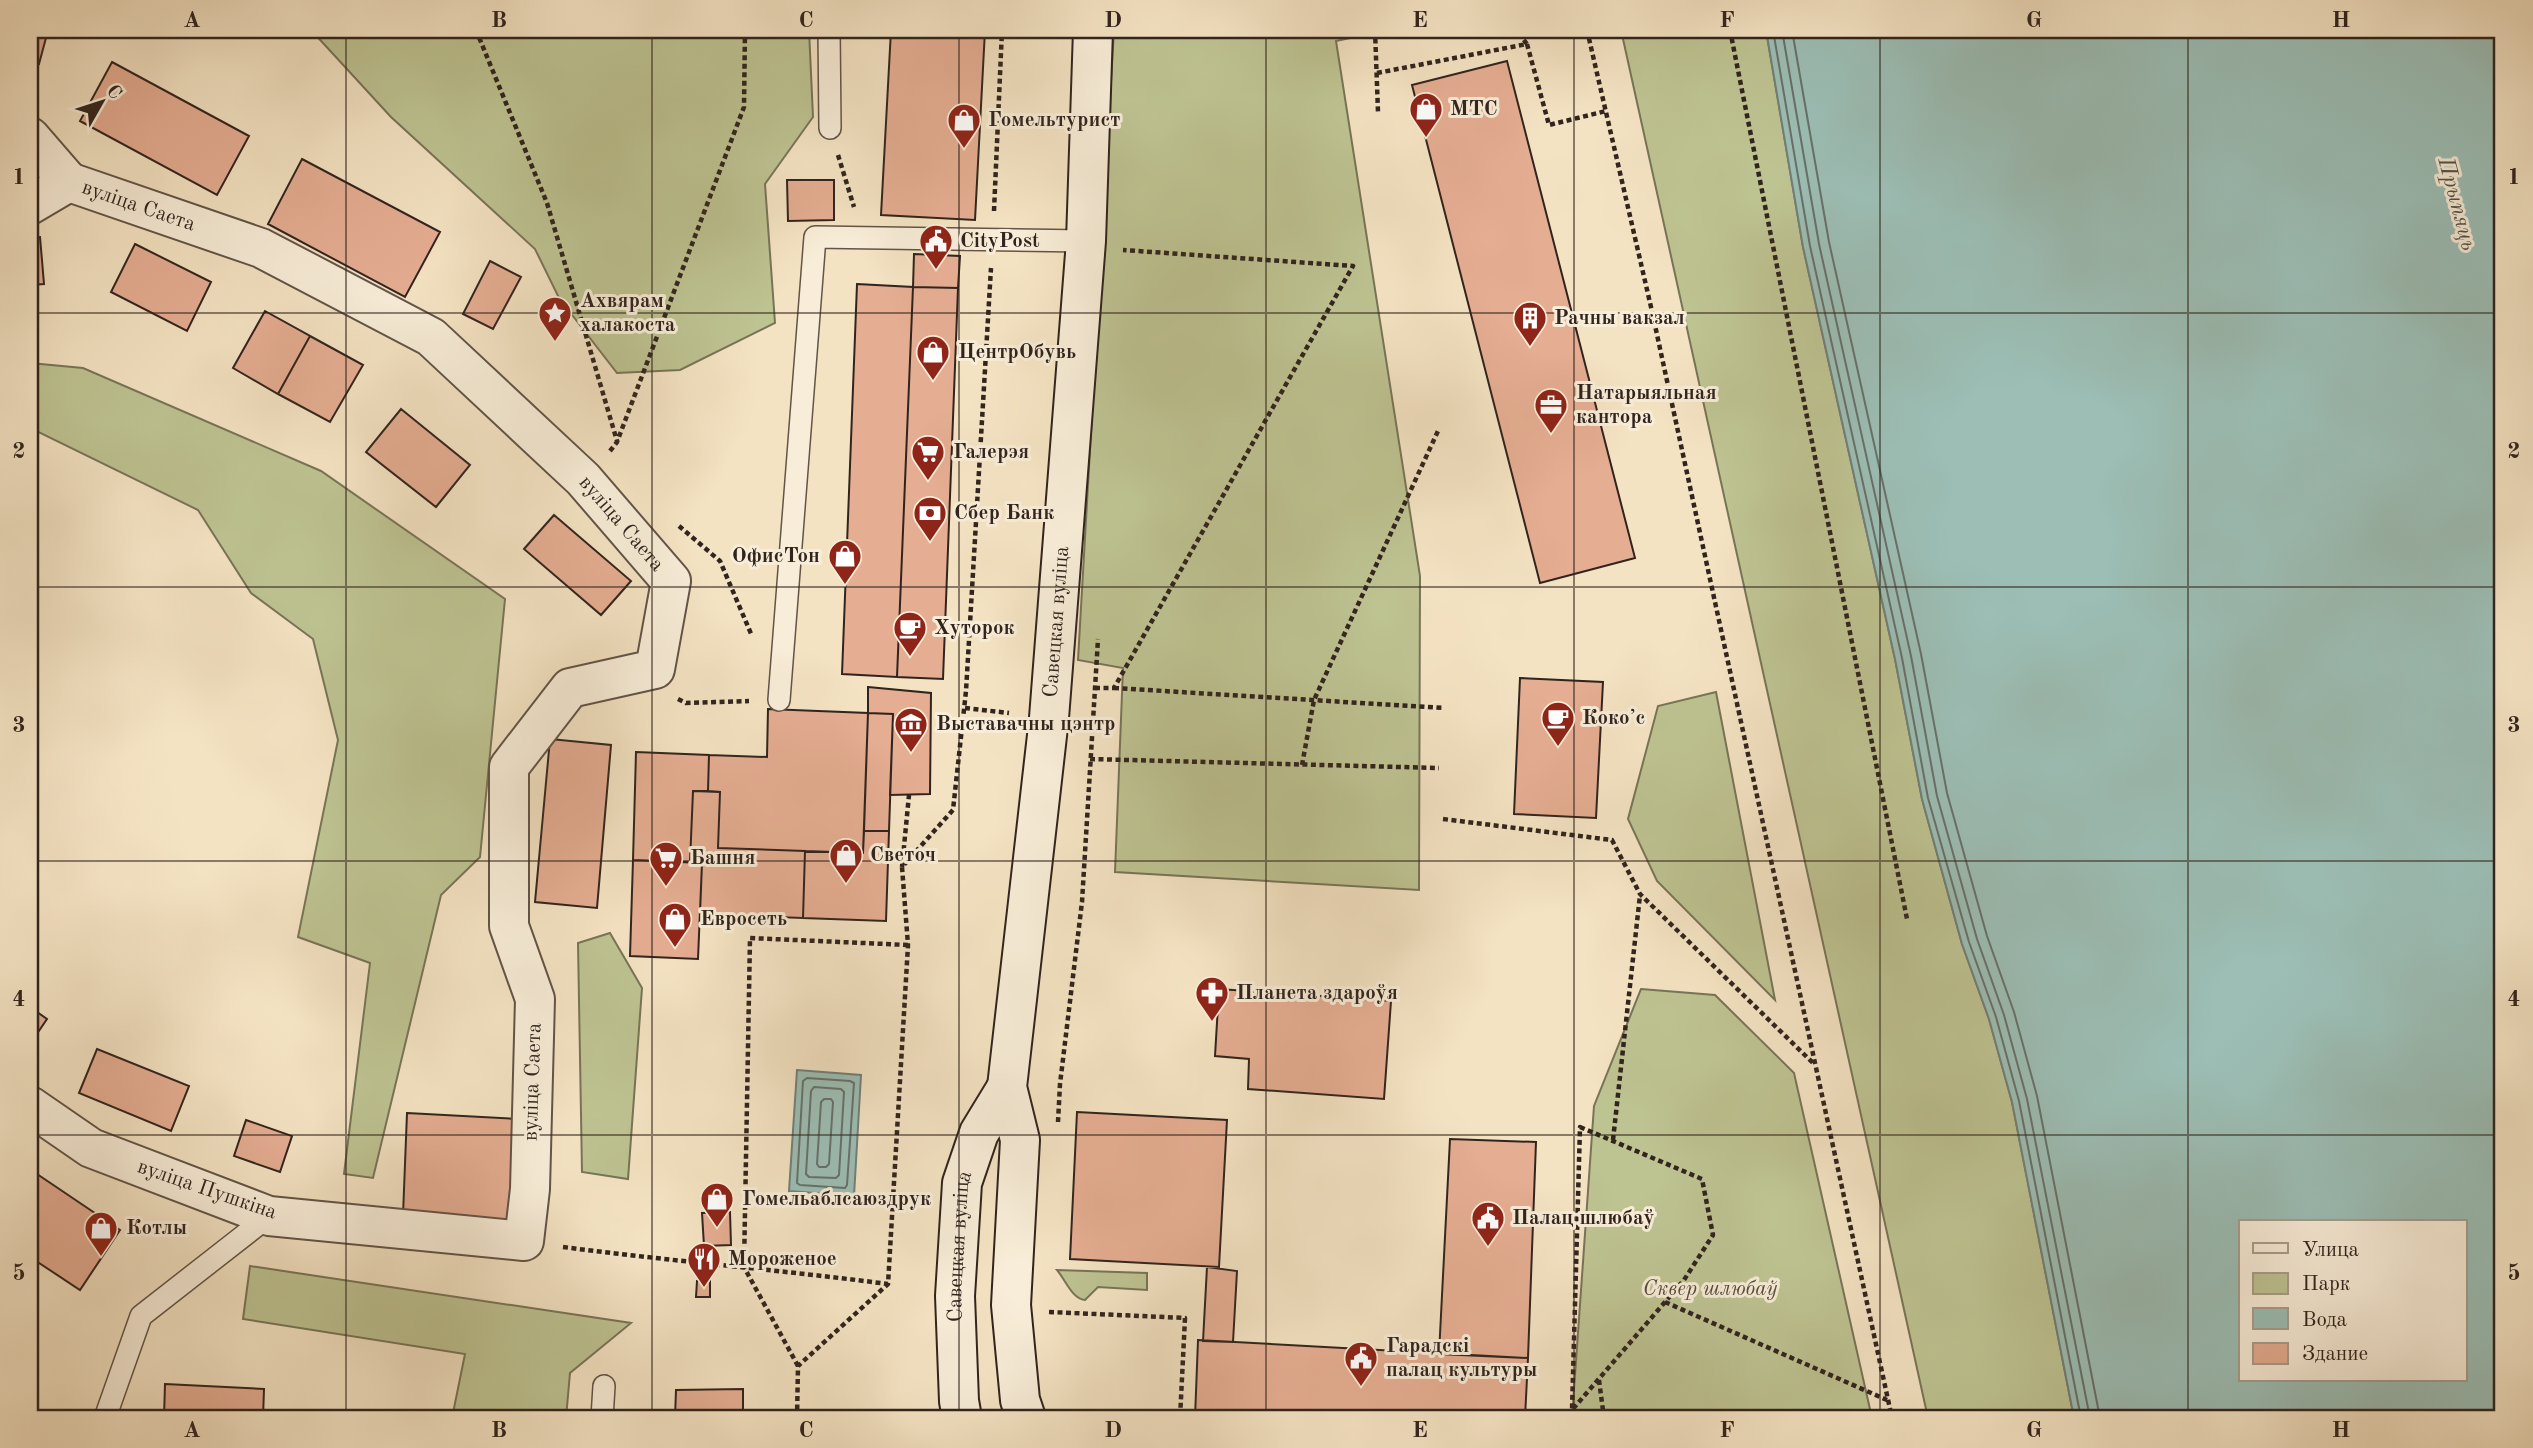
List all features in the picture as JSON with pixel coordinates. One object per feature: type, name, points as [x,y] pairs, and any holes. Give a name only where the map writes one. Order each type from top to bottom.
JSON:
[{"type":"street","name":"Савецкая вуліца","points":[[1026,1418],[1020,1400],[1011,1305],[1020,1140],[1007,1087],[1049,718],[1086,241],[1093,30]]},
{"type":"street","points":[[30,137],[69,182]]},
{"type":"street","name":"вуліца Саета","points":[[30,205],[69,182],[261,248],[431,337],[583,480],[671,581],[655,669],[570,688],[509,767],[509,926],[535,999],[530,1189],[524,1241]]},
{"type":"street","name":"Савецкая вуліца","points":[[962,1418],[955,1296],[962,1182],[979,1133],[1007,1087]]},
{"type":"street","name":"вуліца Пушкіна","points":[[30,1106],[92,1148],[269,1216],[524,1241]]},
{"type":"lane","points":[[829,30],[830,128]]},
{"type":"lane","points":[[779,700],[815,237],[1086,241]]},
{"type":"lane","points":[[105,1418],[141,1316],[269,1216]]},
{"type":"lane","points":[[602,1418],[604,1386]]},
{"type":"path","points":[[476,30],[547,203],[617,442]]},
{"type":"path","points":[[583,480],[604,461],[617,442],[744,107],[745,30]]},
{"type":"path","points":[[902,867],[953,810],[966,691],[993,240],[1002,30]]},
{"type":"path","points":[[1375,30],[1378,112]]},
{"type":"path","points":[[1516,30],[1527,44],[1549,125],[1606,111]]},
{"type":"path","points":[[1587,30],[1651,307],[1892,1418]]},
{"type":"path","points":[[1730,30],[1907,919]]},
{"type":"path","points":[[1377,73],[1527,44]]},
{"type":"path","points":[[830,128],[855,209]]},
{"type":"path","points":[[1114,688],[1353,266],[1122,250]]},
{"type":"path","points":[[1302,765],[1314,700],[1438,431]]},
{"type":"path","points":[[720,561],[752,637]]},
{"type":"path","points":[[1095,688],[1444,708]]},
{"type":"path","points":[[709,703],[779,700]]},
{"type":"path","points":[[1090,759],[1439,768]]},
{"type":"path","points":[[798,1366],[888,1284],[908,945],[902,867],[909,795]]},
{"type":"path","points":[[1443,819],[1612,840],[1640,894],[1814,1064]]},
{"type":"path","points":[[1613,1140],[1640,894]]},
{"type":"path","points":[[797,1418],[798,1366],[744,1267],[750,938],[908,945]]},
{"type":"path","points":[[1580,1127],[1613,1140],[1702,1179],[1713,1235],[1684,1280],[1572,1410],[1580,1127]]},
{"type":"path","points":[[524,1241],[690,1263],[888,1284]]},
{"type":"path","points":[[1665,1302],[1888,1399]]},
{"type":"path","points":[[1049,1325],[1048,1312],[1185,1318],[1180,1418]]},
{"type":"path","points":[[1599,1379],[1604,1418]]},
{"type":"green space","points":[[311,30],[809,30],[813,117],[765,184],[775,323],[680,370],[617,373],[559,298],[535,249],[391,117]]},
{"type":"green space","points":[[1114,30],[1388,30],[1336,41],[1420,576],[1419,890],[1115,872],[1123,668],[1078,660]]},
{"type":"green space","points":[[1621,30],[1766,30],[1803,247],[1895,659],[1922,799],[1962,944],[1989,1019],[2012,1102],[2074,1418],[1928,1418]]},
{"type":"green space","points":[[30,363],[83,368],[321,471],[505,599],[480,857],[441,895],[373,1178],[344,1174],[370,963],[298,937],[338,740],[313,639],[251,593],[198,510],[30,428]]},
{"type":"green space","points":[[1716,692],[1775,1000],[1657,881],[1628,819],[1658,706]]},
{"type":"green space","points":[[610,933],[642,988],[628,1179],[582,1172],[578,943]]},
{"type":"green space","name":"Сквер шлюбаў","points":[[1641,989],[1715,995],[1794,1073],[1872,1418],[1572,1418],[1594,1106]]},
{"type":"green space","points":[[250,1266],[631,1323],[570,1373],[566,1418],[452,1418],[465,1354],[243,1319]]},
{"type":"green space","points":[[1057,1270],[1147,1273],[1147,1290],[1098,1287],[1085,1300],[1080,1299]]},
{"type":"water","name":"Прыпяць","points":[[1766,30],[2503,30],[2503,1418],[2074,1418],[2012,1102],[1989,1019],[1962,944],[1922,799],[1895,659],[1803,247]]},
{"type":"water","points":[[797,1070],[861,1075],[854,1196],[789,1191]]},
{"type":"building","points":[[30,30],[47,34],[39,64],[30,61]]},
{"type":"building","points":[[891,30],[985,30],[975,220],[881,215]]},
{"type":"building","name":"Рачны вакзал","points":[[1507,61],[1635,558],[1540,583],[1412,85]]},
{"type":"building","points":[[112,62],[249,136],[217,195],[80,121]]},
{"type":"building","points":[[302,159],[440,232],[405,297],[268,224]]},
{"type":"building","points":[[787,180],[834,180],[834,220],[788,221]]},
{"type":"building","points":[[40,237],[44,284],[30,285],[30,238]]},
{"type":"building","points":[[135,244],[211,282],[187,331],[111,292]]},
{"type":"building","name":"CityPost","points":[[914,254],[960,256],[958,288],[913,287]]},
{"type":"building","points":[[490,261],[521,277],[493,329],[463,314]]},
{"type":"building","points":[[857,284],[913,287],[897,677],[842,674]]},
{"type":"building","name":"Галерэя","points":[[913,287],[958,288],[943,679],[897,677]]},
{"type":"building","points":[[265,311],[310,336],[278,394],[233,368]]},
{"type":"building","points":[[310,336],[363,365],[330,422],[278,394]]},
{"type":"building","points":[[401,409],[470,465],[436,507],[366,452]]},
{"type":"building","points":[[554,515],[631,581],[601,615],[524,549]]},
{"type":"building","name":"Кокоʼс","points":[[1520,678],[1603,682],[1596,818],[1514,814]]},
{"type":"building","name":"Выставачны цэнтр","points":[[868,687],[931,693],[930,794],[890,795],[893,714],[868,713]]},
{"type":"building","points":[[768,709],[868,713],[863,853],[718,848],[720,792],[708,791],[709,755],[767,757]]},
{"type":"building","points":[[868,713],[893,714],[889,831],[864,831]]},
{"type":"building","points":[[550,739],[611,745],[597,908],[535,902]]},
{"type":"building","points":[[636,752],[709,755],[708,791],[693,791],[690,862],[633,860]]},
{"type":"building","points":[[693,791],[720,792],[718,848],[805,851],[803,918],[700,914],[702,863],[690,862]]},
{"type":"building","name":"Светоч","points":[[864,831],[889,831],[886,921],[803,918],[805,851],[863,853]]},
{"type":"building","name":"Башня","points":[[633,860],[702,863],[698,959],[630,956]]},
{"type":"building","points":[[1219,989],[1391,1001],[1384,1099],[1248,1089],[1249,1059],[1215,1056]]},
{"type":"building","points":[[30,1007],[47,1019],[30,1044]]},
{"type":"building","points":[[97,1049],[189,1086],[171,1131],[79,1093]]},
{"type":"building","points":[[1077,1112],[1227,1120],[1219,1267],[1070,1259]]},
{"type":"building","points":[[407,1113],[519,1119],[514,1220],[403,1215]]},
{"type":"building","points":[[246,1120],[292,1136],[280,1172],[234,1156]]},
{"type":"building","name":"Палац шлюбаў","points":[[1450,1139],[1536,1142],[1528,1358],[1439,1354]]},
{"type":"building","points":[[37,1174],[120,1230],[80,1290],[30,1257],[30,1184]]},
{"type":"building","name":"Гомельаблсаюздрук","points":[[730,1212],[731,1245],[704,1246],[702,1213]]},
{"type":"building","points":[[1207,1267],[1237,1271],[1233,1342],[1203,1341]]},
{"type":"building","name":"Мороженое","points":[[710,1280],[710,1297],[696,1297],[697,1281]]},
{"type":"building","name":"Гарадскі палац культуры","points":[[1198,1340],[1528,1358],[1525,1418],[1195,1418]]},
{"type":"building","points":[[165,1384],[264,1389],[263,1418],[164,1418]]},
{"type":"building","points":[[743,1389],[743,1418],[675,1418],[676,1390]]},
{"type":"place","name":"МТС","points":[[1426,139]]},
{"type":"place","name":"Гомельтурист","points":[[964,150]]},
{"type":"place","name":"CityPost","points":[[936,271]]},
{"type":"place","name":"Ахвярам халакоста","points":[[555,343]]},
{"type":"place","name":"Рачны вакзал","points":[[1530,348]]},
{"type":"place","name":"ЦентрОбувь","points":[[933,382]]},
{"type":"place","name":"Натарыяльная кантора","points":[[1551,435]]},
{"type":"place","name":"Галерэя","points":[[928,482]]},
{"type":"place","name":"Сбер Банк","points":[[930,543]]},
{"type":"place","name":"ОфисТон","points":[[845,586]]},
{"type":"place","name":"Хуторок","points":[[910,658]]},
{"type":"place","name":"Кокоʼс","points":[[1558,748]]},
{"type":"place","name":"Выставачны цэнтр","points":[[911,754]]},
{"type":"place","name":"Светоч","points":[[846,885]]},
{"type":"place","name":"Башня","points":[[666,888]]},
{"type":"place","name":"Евросеть","points":[[675,949]]},
{"type":"place","name":"Планета здароўя","points":[[1212,1023]]},
{"type":"place","name":"Гомельаблсаюздрук","points":[[717,1229]]},
{"type":"place","name":"Палац шлюбаў","points":[[1488,1248]]},
{"type":"place","name":"Котлы","points":[[101,1258]]},
{"type":"place","name":"Мороженое","points":[[704,1289]]},
{"type":"place","name":"Гарадскі палац культуры","points":[[1361,1388]]}]
